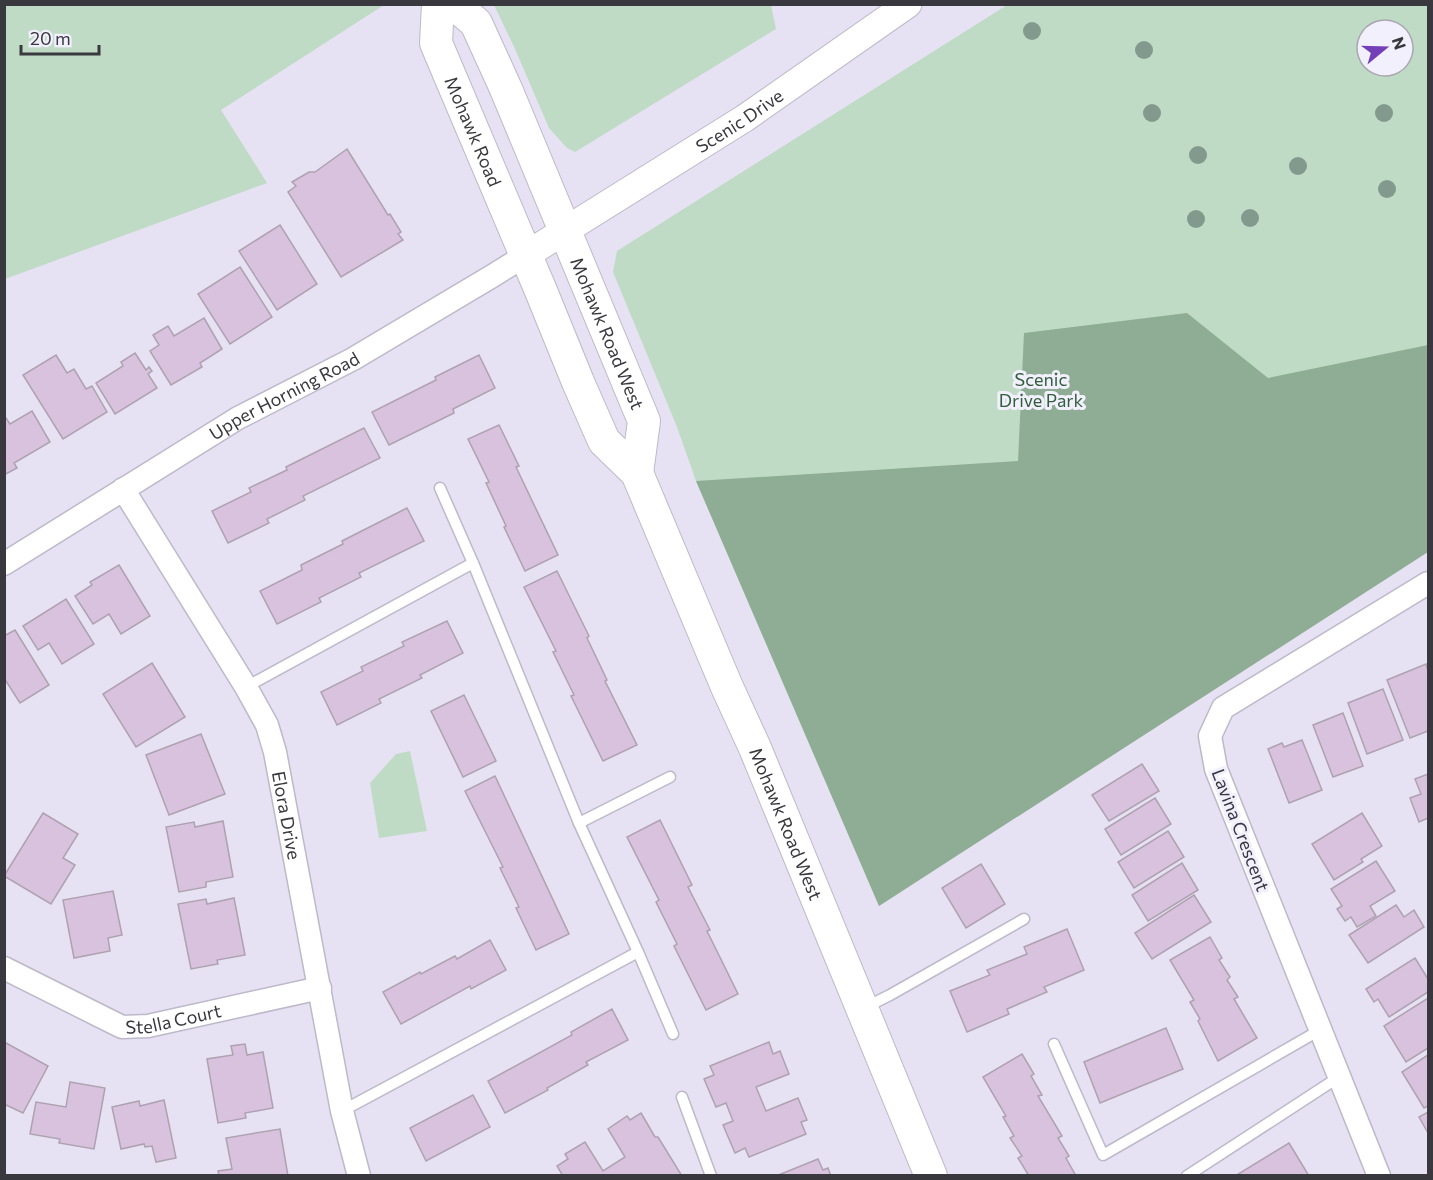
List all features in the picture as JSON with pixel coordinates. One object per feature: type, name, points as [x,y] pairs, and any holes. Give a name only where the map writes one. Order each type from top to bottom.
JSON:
[{"type":"main road","name":"Mohawk Road","points":[[438,4],[436,43],[526,255]]},
{"type":"main road","points":[[454,4],[476,23],[565,230]]},
{"type":"main road","name":"Mohawk Road West","points":[[565,230],[644,421],[637,473]]},
{"type":"main road","name":"Mohawk Road West","points":[[526,255],[604,441],[637,473],[755,748],[932,1176]]},
{"type":"street","name":"Scenic Drive","points":[[565,230],[745,118],[908,4]]},
{"type":"street","name":"Upper Horning Road","points":[[4,564],[238,418],[353,359],[494,276],[565,230]]},
{"type":"street","name":"Elora Drive","points":[[123,489],[246,687],[267,725],[320,988],[342,1111],[359,1176]]},
{"type":"street","name":"Lavina Crescent","points":[[1379,1176],[1216,769],[1210,736],[1223,708],[1428,583]]},
{"type":"street","name":"Stella Court","points":[[4,968],[122,1027],[148,1026],[320,988]]},
{"type":"lane","points":[[440,488],[579,823],[673,1034]]},
{"type":"lane","points":[[246,687],[473,563]]},
{"type":"lane","points":[[579,823],[670,777]]},
{"type":"lane","points":[[863,1008],[890,995],[1024,918]]},
{"type":"lane","points":[[342,1111],[638,952]]},
{"type":"lane","points":[[1054,1044],[1103,1155],[1320,1030]]},
{"type":"lane","points":[[1187,1176],[1339,1077]]},
{"type":"lane","points":[[682,1097],[711,1176]]},
{"type":"green space","points":[[5,4],[384,5],[221,110],[267,183],[5,279]]},
{"type":"green space","points":[[494,5],[771,5],[776,29],[575,152],[567,148],[549,128]]},
{"type":"green space","name":"Scenic Drive Park","points":[[1007,5],[1428,5],[1428,548],[879,906],[696,481],[677,427],[613,272],[617,251]]},
{"type":"green space","points":[[1187,313],[1268,378],[1428,345],[1428,552],[879,906],[696,481],[1018,461],[1024,333]]},
{"type":"green space","points":[[410,751],[427,831],[379,838],[370,783],[396,754]]},
{"type":"building","points":[[347,149],[388,215],[390,214],[403,240],[341,277],[288,192],[296,186],[292,182],[309,172],[315,172]]},
{"type":"building","points":[[280,225],[317,284],[277,310],[239,251]]},
{"type":"building","points":[[240,267],[272,317],[230,344],[198,294]]},
{"type":"building","points":[[204,318],[222,349],[200,363],[202,367],[171,385],[150,351],[159,345],[153,335],[168,326],[174,336]]},
{"type":"building","points":[[135,353],[146,370],[149,367],[152,371],[148,374],[157,388],[115,414],[96,383],[123,366],[121,362]]},
{"type":"building","points":[[56,355],[67,373],[74,369],[86,389],[92,386],[107,412],[63,439],[23,375]]},
{"type":"building","points":[[479,355],[495,388],[453,409],[454,413],[389,445],[372,412],[436,380],[435,377]]},
{"type":"building","points":[[32,411],[50,442],[14,463],[17,468],[4,475],[4,415],[10,424]]},
{"type":"building","points":[[499,425],[519,466],[516,467],[558,555],[525,571],[486,483],[489,482],[468,439]]},
{"type":"building","points":[[364,428],[380,458],[303,496],[305,500],[267,519],[269,523],[228,543],[212,511],[251,492],[249,488],[287,470],[286,467]]},
{"type":"building","points":[[407,508],[424,541],[359,573],[361,577],[319,598],[321,602],[277,624],[260,591],[302,570],[301,565],[343,544],[342,541]]},
{"type":"building","points":[[119,565],[150,616],[121,634],[109,614],[93,624],[75,596],[92,585],[90,582]]},
{"type":"building","points":[[557,571],[589,636],[587,638],[607,680],[605,681],[637,745],[603,761],[571,696],[574,695],[553,652],[556,651],[524,587]]},
{"type":"building","points":[[66,599],[94,644],[62,664],[49,643],[38,650],[23,626]]},
{"type":"building","points":[[447,621],[463,653],[420,675],[422,678],[379,699],[381,703],[337,725],[321,692],[363,671],[361,667],[404,646],[402,642]]},
{"type":"building","points":[[15,630],[49,685],[20,703],[4,678],[4,636]]},
{"type":"building","points":[[152,663],[185,717],[136,747],[103,694]]},
{"type":"building","points":[[1426,664],[1428,731],[1410,738],[1387,680]]},
{"type":"building","points":[[1383,689],[1403,740],[1367,754],[1348,703]]},
{"type":"building","points":[[464,695],[496,761],[463,777],[431,711]]},
{"type":"building","points":[[1343,713],[1363,766],[1333,777],[1313,725]]},
{"type":"building","points":[[201,734],[225,794],[169,815],[146,755]]},
{"type":"building","points":[[1302,740],[1322,790],[1289,803],[1268,749],[1282,743],[1284,747]]},
{"type":"building","points":[[1142,764],[1159,791],[1109,821],[1092,795]]},
{"type":"building","points":[[1428,774],[1428,818],[1419,822],[1410,798],[1421,794],[1415,779]]},
{"type":"building","points":[[495,776],[569,934],[536,950],[500,868],[503,867],[465,791]]},
{"type":"building","points":[[1155,798],[1171,824],[1121,855],[1105,829]]},
{"type":"building","points":[[43,813],[78,834],[63,858],[75,865],[51,904],[4,876]]},
{"type":"building","points":[[1362,813],[1382,846],[1361,859],[1363,862],[1334,880],[1312,844]]},
{"type":"building","points":[[660,820],[692,885],[688,887],[738,994],[706,1010],[674,946],[677,944],[656,902],[659,900],[627,837]]},
{"type":"building","points":[[223,821],[233,877],[206,882],[206,887],[179,892],[166,827],[194,822],[195,827]]},
{"type":"building","points":[[1168,831],[1184,857],[1134,888],[1118,862]]},
{"type":"building","points":[[1376,861],[1395,891],[1370,906],[1376,916],[1357,927],[1351,917],[1345,921],[1337,909],[1342,906],[1331,889]]},
{"type":"building","points":[[1182,863],[1198,890],[1148,921],[1132,895]]},
{"type":"building","points":[[981,864],[1005,904],[966,928],[942,888]]},
{"type":"building","points":[[113,891],[122,935],[108,938],[110,951],[74,958],[63,900]]},
{"type":"building","points":[[1194,895],[1211,922],[1152,959],[1135,933]]},
{"type":"building","points":[[234,898],[245,955],[217,960],[218,964],[191,969],[178,904],[206,899],[207,904]]},
{"type":"building","points":[[1396,905],[1404,917],[1414,910],[1424,927],[1368,963],[1349,935]]},
{"type":"building","points":[[1067,929],[1084,970],[1044,987],[1047,992],[1007,1009],[1009,1014],[967,1032],[950,991],[990,975],[987,970],[1027,954],[1024,947]]},
{"type":"building","points":[[1210,937],[1222,958],[1219,960],[1230,977],[1227,980],[1238,997],[1234,999],[1257,1038],[1218,1061],[1190,1002],[1194,1000],[1170,960]]},
{"type":"building","points":[[490,940],[506,970],[471,989],[470,986],[401,1024],[383,992],[455,956],[457,959]]},
{"type":"building","points":[[1415,958],[1428,979],[1428,992],[1389,1017],[1378,999],[1374,1002],[1366,989]]},
{"type":"building","points":[[1428,998],[1428,1048],[1406,1062],[1384,1026]]},
{"type":"building","points":[[612,1009],[628,1040],[586,1062],[588,1065],[505,1113],[488,1081],[572,1035],[571,1032]]},
{"type":"building","points":[[1166,1028],[1183,1069],[1100,1103],[1084,1062]]},
{"type":"building","points":[[769,1042],[773,1054],[780,1051],[789,1074],[756,1087],[766,1111],[798,1098],[807,1120],[801,1122],[806,1134],[749,1157],[745,1148],[735,1153],[723,1125],[733,1121],[726,1103],[716,1107],[704,1079],[714,1075],[710,1066]]},
{"type":"building","points":[[6,1043],[48,1066],[23,1113],[4,1104],[4,1045]]},
{"type":"building","points":[[245,1044],[247,1055],[263,1052],[273,1108],[245,1113],[246,1118],[218,1123],[207,1059],[233,1055],[231,1046]]},
{"type":"building","points":[[1022,1054],[1034,1074],[1031,1076],[1042,1095],[1038,1096],[1062,1136],[1058,1138],[1069,1156],[1066,1158],[1076,1176],[1029,1176],[1018,1158],[1022,1156],[1010,1138],[1014,1136],[1003,1117],[1006,1116],[983,1077]]},
{"type":"building","points":[[1428,1055],[1428,1106],[1424,1108],[1402,1072]]},
{"type":"building","points":[[70,1082],[105,1088],[94,1149],[59,1143],[60,1139],[30,1134],[36,1102],[66,1107]]},
{"type":"building","points":[[473,1095],[490,1127],[426,1161],[410,1128]]},
{"type":"building","points":[[164,1100],[176,1158],[156,1162],[152,1146],[145,1147],[144,1144],[121,1149],[112,1107],[139,1101],[140,1106]]},
{"type":"building","points":[[1428,1112],[1428,1133],[1419,1117]]},
{"type":"building","points":[[641,1113],[682,1176],[563,1176],[557,1166],[568,1159],[565,1154],[585,1142],[603,1171],[625,1157],[608,1129],[627,1116],[630,1120]]},
{"type":"building","points":[[280,1129],[288,1176],[219,1176],[218,1171],[232,1169],[226,1138]]},
{"type":"building","points":[[1289,1143],[1309,1176],[1235,1176]]},
{"type":"building","points":[[818,1159],[823,1170],[828,1168],[831,1176],[776,1176]]}]
